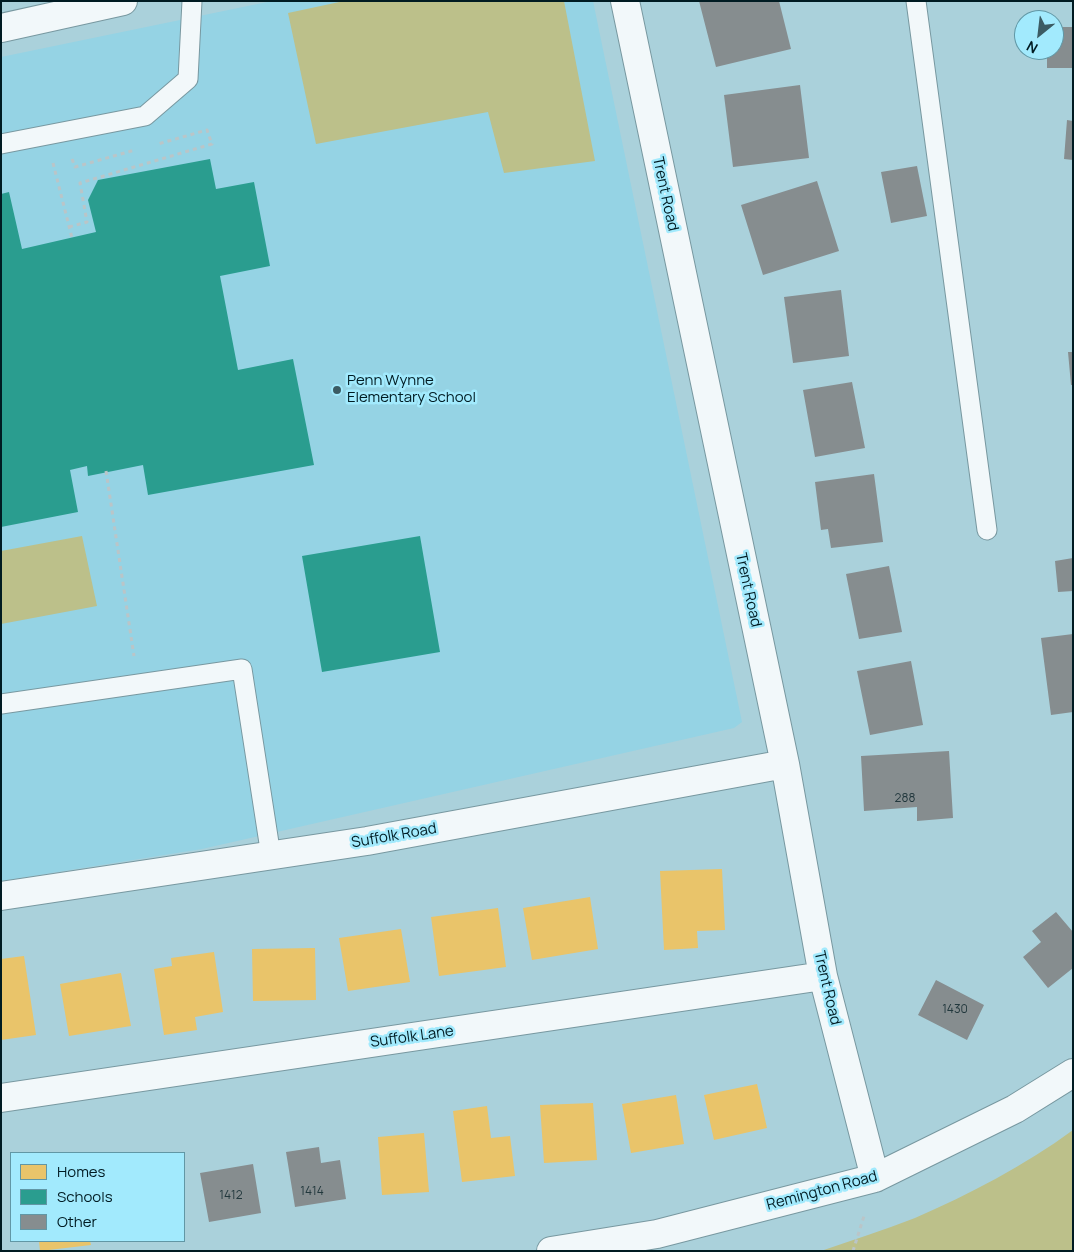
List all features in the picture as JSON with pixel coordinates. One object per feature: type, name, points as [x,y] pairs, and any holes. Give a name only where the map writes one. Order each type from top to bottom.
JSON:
[{"type":"street","points":[[1,28],[123,1]]},
{"type":"street","name":"Trent Road","points":[[625,1],[785,764],[823,976],[875,1178]]},
{"type":"street","name":"Suffolk Road","points":[[1,896],[367,841],[785,764]]},
{"type":"street","name":"Suffolk Lane","points":[[1,1098],[823,976]]},
{"type":"street","name":"Remington Road","points":[[551,1251],[657,1234],[875,1178],[1015,1109],[1073,1073]]},
{"type":"lane","points":[[1,144],[145,116],[188,78],[192,1]]},
{"type":"lane","points":[[916,1],[987,530]]},
{"type":"lane","points":[[1,704],[242,668],[270,856]]},
{"type":"path","points":[[69,227],[87,222],[80,183],[212,144],[207,130],[150,146]]},
{"type":"path","points":[[74,167],[141,148]]},
{"type":"path","points":[[51,155],[72,238]]},
{"type":"path","points":[[106,472],[138,684]]},
{"type":"shaded area","name":"Penn Wynne Elementary School","points":[[272,1],[593,1],[742,722],[734,728],[202,849],[1,881],[1,57]]},
{"type":"green space","points":[[344,1],[564,1],[595,161],[504,173],[488,112],[316,144],[288,13]]},
{"type":"green space","points":[[82,536],[97,606],[1,624],[1,551]]},
{"type":"green space","points":[[1073,1130],[1073,1251],[821,1251],[915,1218],[956,1199],[1035,1156]]},
{"type":"building: Homes","points":[[722,869],[725,930],[697,931],[698,948],[664,950],[660,871]]},
{"type":"building: Homes","points":[[590,897],[598,949],[532,960],[523,908]]},
{"type":"building: Homes","points":[[498,908],[506,967],[439,976],[431,917]]},
{"type":"building: Homes","points":[[401,929],[410,982],[348,991],[339,938]]},
{"type":"building: Homes","points":[[315,948],[316,1000],[253,1001],[252,949]]},
{"type":"building: Homes","points":[[214,952],[223,1012],[195,1017],[197,1030],[164,1035],[154,969],[172,966],[171,958]]},
{"type":"building: Homes","points":[[24,956],[36,1035],[1,1040],[1,959]]},
{"type":"building: Homes","points":[[121,973],[131,1026],[69,1036],[60,984]]},
{"type":"building: Homes","points":[[757,1084],[767,1128],[714,1140],[704,1095]]},
{"type":"building: Homes","points":[[676,1095],[684,1144],[631,1153],[622,1104]]},
{"type":"building: Homes","points":[[593,1103],[597,1160],[544,1163],[540,1105]]},
{"type":"building: Homes","points":[[487,1106],[491,1138],[510,1136],[515,1176],[462,1182],[453,1111]]},
{"type":"building: Homes","points":[[424,1133],[429,1192],[382,1195],[378,1137]]},
{"type":"building: Homes","points":[[39,1242],[90,1242],[91,1245],[40,1251]]},
{"type":"building: Schools","points":[[210,159],[216,189],[254,182],[270,266],[220,276],[238,370],[293,359],[314,465],[148,495],[143,465],[88,476],[87,466],[70,470],[78,512],[1,527],[1,194],[9,192],[22,249],[96,232],[88,200],[98,180]]},
{"type":"building: Schools","points":[[420,536],[440,652],[322,672],[302,556]]},
{"type":"building: Other","points":[[699,1],[779,1],[791,49],[716,67]]},
{"type":"building: Other","points":[[1064,27],[1073,27],[1073,68],[1047,68],[1047,60],[1064,60]]},
{"type":"building: Other","points":[[800,85],[809,158],[733,167],[724,95]]},
{"type":"building: Other","points":[[1067,120],[1073,121],[1073,160],[1064,159]]},
{"type":"building: Other","points":[[917,166],[927,216],[891,223],[881,172]]},
{"type":"building: Other","points":[[817,181],[839,251],[763,275],[741,205]]},
{"type":"building: Other","points":[[841,290],[849,356],[793,363],[784,297]]},
{"type":"building: Other","points":[[1068,352],[1073,352],[1073,385],[1071,385]]},
{"type":"building: Other","points":[[852,382],[865,448],[815,457],[803,390]]},
{"type":"building: Other","points":[[874,474],[883,542],[831,548],[828,529],[821,530],[815,482]]},
{"type":"building: Other","points":[[1073,558],[1073,591],[1058,592],[1055,561]]},
{"type":"building: Other","points":[[889,566],[902,632],[859,639],[846,574]]},
{"type":"building: Other","points":[[1073,634],[1073,712],[1051,715],[1041,638]]},
{"type":"building: Other","points":[[911,661],[923,725],[870,735],[857,671]]},
{"type":"building: Other","points":[[949,751],[953,818],[917,821],[917,807],[864,811],[861,756]]},
{"type":"building: Other","points":[[1056,912],[1073,932],[1073,968],[1048,988],[1023,957],[1041,942],[1032,931]]},
{"type":"building: Other","points":[[936,980],[984,1005],[967,1040],[918,1015]]},
{"type":"building: Other","points":[[319,1147],[321,1163],[340,1160],[346,1199],[295,1207],[286,1152]]},
{"type":"building: Other","points":[[253,1164],[261,1213],[209,1222],[200,1173]]},
{"type":"place","name":"Penn Wynne Elementary School","points":[[337,390]]}]
